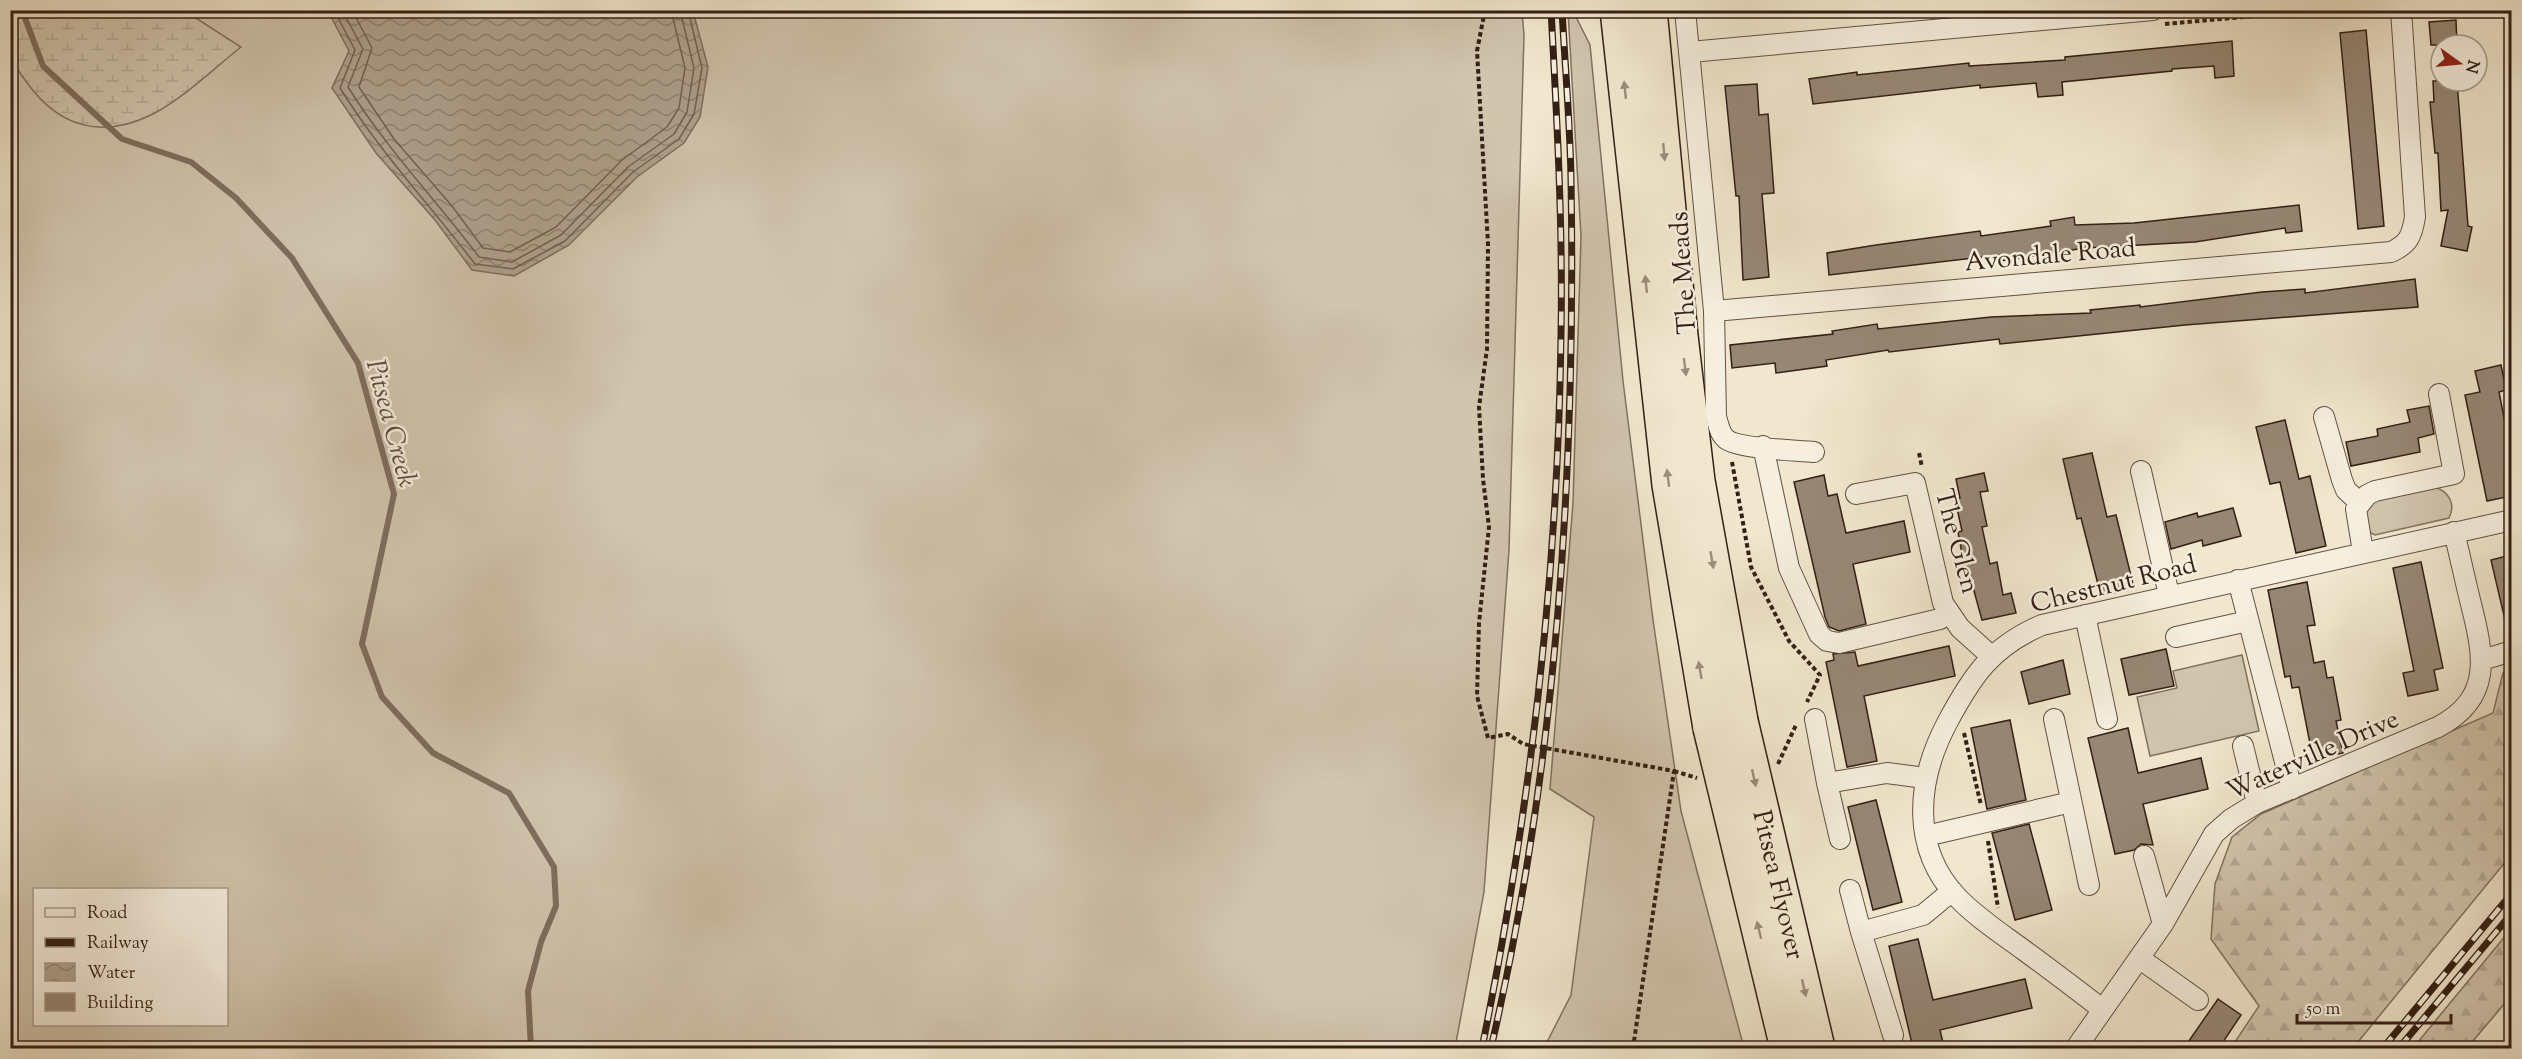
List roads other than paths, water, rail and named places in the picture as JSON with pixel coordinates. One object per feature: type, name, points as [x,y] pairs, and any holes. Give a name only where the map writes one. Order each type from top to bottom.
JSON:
[{"type":"highway","name":"Pitsea Flyover","points":[[1617,10],[1669,485],[1710,728],[1787,1048]]},
{"type":"highway","name":"Pitsea Flyover","points":[[1650,10],[1681,336],[1698,481],[1741,721],[1818,1048]]},
{"type":"street","name":"The Meads","points":[[1685,10],[1714,311],[1716,417],[1720,432],[1728,441],[1763,446]]},
{"type":"street","points":[[1690,52],[2153,10]]},
{"type":"street","name":"Avondale Road","points":[[1714,311],[2391,252],[2405,246],[2413,234],[2415,217],[2401,10]]},
{"type":"street","points":[[2363,552],[2355,517],[2359,502],[2375,491],[2456,483],[2439,394]]},
{"type":"street","points":[[2324,417],[2346,490],[2359,502]]},
{"type":"street","points":[[1814,452],[1763,446],[1789,568],[1819,634],[1827,641],[1839,643],[1940,620]]},
{"type":"street","points":[[2141,471],[2169,595]]},
{"type":"street","name":"The Glen","points":[[1856,494],[1915,483],[1943,603],[1960,628],[1991,656]]},
{"type":"street","name":"Chestnut Road","points":[[2102,1009],[1970,910],[1939,873],[1926,836],[1923,817],[1924,778],[1930,758],[1976,672],[2010,640],[2034,628],[2169,595],[2511,520]]},
{"type":"street","name":"Waterville Drive","points":[[2082,1046],[2102,1009],[2163,924],[2214,834],[2230,819],[2257,803],[2450,721],[2463,711],[2472,699],[2477,687],[2482,660],[2481,640],[2454,532]]},
{"type":"street","points":[[2238,580],[2292,789]]},
{"type":"street","points":[[2085,615],[2107,719]]},
{"type":"street","points":[[2176,638],[2248,621]]},
{"type":"street","points":[[2482,660],[2511,651]]},
{"type":"street","points":[[1807,713],[1840,839]]},
{"type":"street","points":[[2054,719],[2089,885]]},
{"type":"street","points":[[2243,746],[2257,803]]},
{"type":"street","points":[[1827,783],[1887,772],[1924,778]]},
{"type":"street","points":[[1926,836],[2071,802]]},
{"type":"street","points":[[2144,856],[2163,924]]},
{"type":"street","points":[[1850,890],[1893,1035]]},
{"type":"street","points":[[1862,932],[1923,915],[1952,891]]},
{"type":"street","points":[[2139,958],[2198,1000]]},
{"type":"water","points":[[328,11],[693,11],[708,67],[700,117],[684,143],[637,177],[569,245],[514,276],[472,270],[435,220],[376,153],[332,88],[349,51]]},
{"type":"waterway","name":"Pitsea Creek","points":[[22,10],[43,66],[122,139],[191,162],[236,198],[292,258],[358,363],[394,494],[362,644],[382,697],[433,753],[509,793],[554,867],[556,906],[541,942],[528,991],[531,1048]]},
{"type":"railway","points":[[1482,1048],[1499,960],[1527,782],[1538,693],[1554,515],[1559,425],[1561,254],[1551,10]]},
{"type":"railway","points":[[1491,1048],[1514,941],[1532,833],[1547,725],[1558,616],[1570,397],[1572,287],[1569,115],[1562,10]]},
{"type":"railway","points":[[2383,1048],[2512,893]]},
{"type":"railway","points":[[2399,1048],[2512,913]]}]
